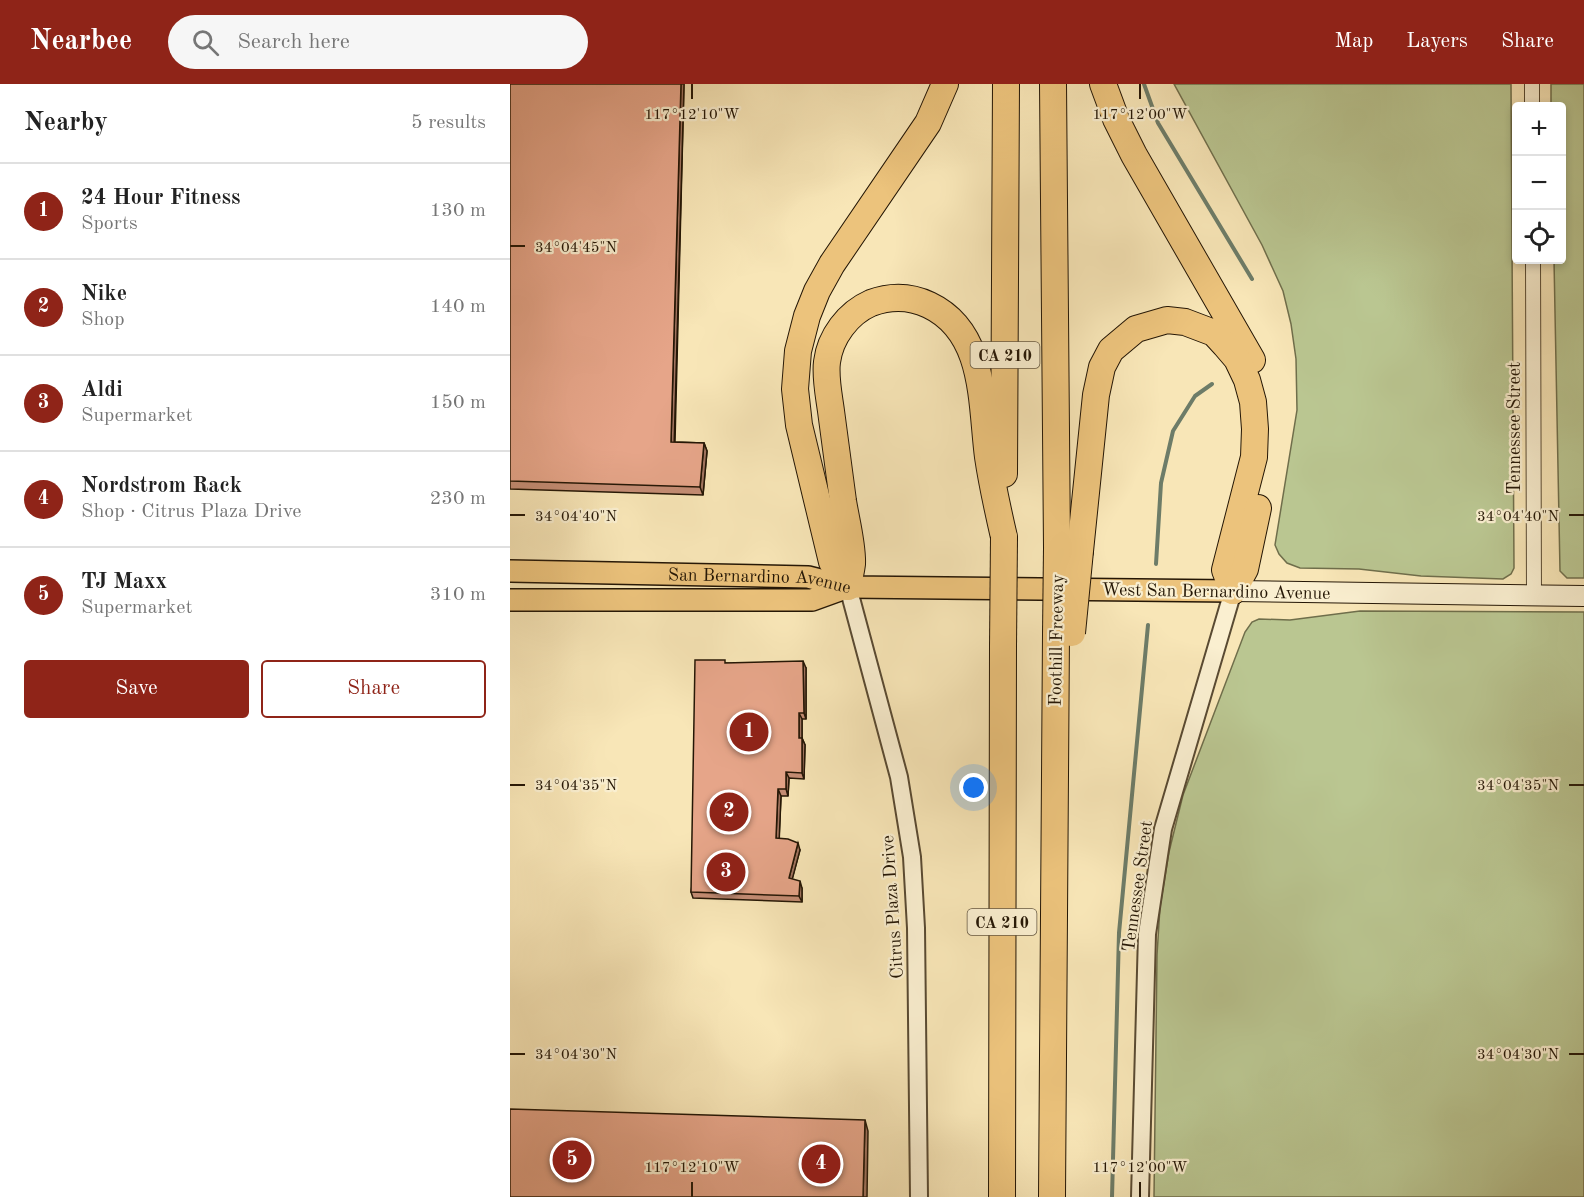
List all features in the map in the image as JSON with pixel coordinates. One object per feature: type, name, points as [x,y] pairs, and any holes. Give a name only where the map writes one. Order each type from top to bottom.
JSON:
[{"type":"highway","points":[[848,587],[832,562],[799,425],[795,389],[798,351],[807,316],[817,291],[832,264],[928,123],[945,84]]},
{"type":"highway","name":"CA 210","points":[[1002,1197],[1006,84]]},
{"type":"highway","name":"Foothill Freeway","points":[[1052,1197],[1055,688],[1064,634],[1068,550],[1053,84]]},
{"type":"highway","points":[[1103,84],[1116,119],[1134,155],[1263,381],[1269,404],[1270,451],[1245,569],[1233,591]]},
{"type":"highway","points":[[848,587],[852,563],[835,447],[826,363],[831,344],[844,324],[861,308],[875,302],[891,298],[922,301],[938,309],[963,334],[977,367],[989,459],[1004,537]]},
{"type":"highway","points":[[1068,550],[1102,367],[1111,350],[1136,329],[1167,321],[1185,322],[1214,333],[1237,359],[1247,380],[1253,402],[1254,458],[1225,570],[1233,591]]},
{"type":"main road","name":"San Bernardino Avenue","points":[[510,571],[808,577],[848,587]]},
{"type":"main road","name":"San Bernardino Avenue","points":[[510,600],[812,600],[848,587]]},
{"type":"main road","name":"West San Bernardino Avenue","points":[[848,587],[1584,596]]},
{"type":"street","points":[[1532,84],[1532,102]]},
{"type":"street","name":"Tennessee Street","points":[[1533,264],[1534,595]]},
{"type":"street","name":"Citrus Plaza Drive","points":[[848,587],[899,777],[912,857],[916,928],[919,1197]]},
{"type":"street","name":"Tennessee Street","points":[[1140,1197],[1147,934],[1161,841],[1178,774],[1233,591]]},
{"type":"green space","points":[[1174,84],[1511,84],[1514,568],[1511,574],[1503,579],[1421,576],[1359,569],[1300,568],[1287,563],[1279,554],[1275,545],[1297,410],[1296,359],[1283,291],[1262,245]]},
{"type":"green space","points":[[1551,84],[1584,84],[1584,578],[1567,578],[1560,571],[1554,264],[1566,264],[1566,102],[1551,102]]},
{"type":"green space","points":[[1360,611],[1584,612],[1584,1197],[1154,1197],[1157,955],[1160,907],[1169,852],[1183,795],[1245,632],[1252,622],[1259,619],[1290,620]]},
{"type":"building","points":[[510,84],[681,84],[671,442],[704,443],[700,487],[510,481]]},
{"type":"building","points":[[695,660],[725,660],[725,663],[803,661],[804,713],[799,713],[802,773],[786,772],[786,789],[778,789],[776,838],[798,843],[789,878],[800,881],[799,896],[691,892]]},
{"type":"building","points":[[510,1109],[865,1120],[863,1197],[510,1197]]},
{"type":"waterway","points":[[1144,84],[1158,123],[1252,279]]},
{"type":"waterway","points":[[1156,564],[1161,483],[1173,431],[1195,396],[1212,384]]},
{"type":"waterway","points":[[1112,1197],[1119,933],[1148,625]]},
{"type":"place","name":"24 Hour Fitness","points":[[749,732]]},
{"type":"place","name":"Nike","points":[[729,812]]},
{"type":"place","name":"Aldi","points":[[726,872]]},
{"type":"place","name":"TJ Maxx","points":[[572,1160]]},
{"type":"place","name":"Nordstrom Rack","points":[[821,1164]]}]
